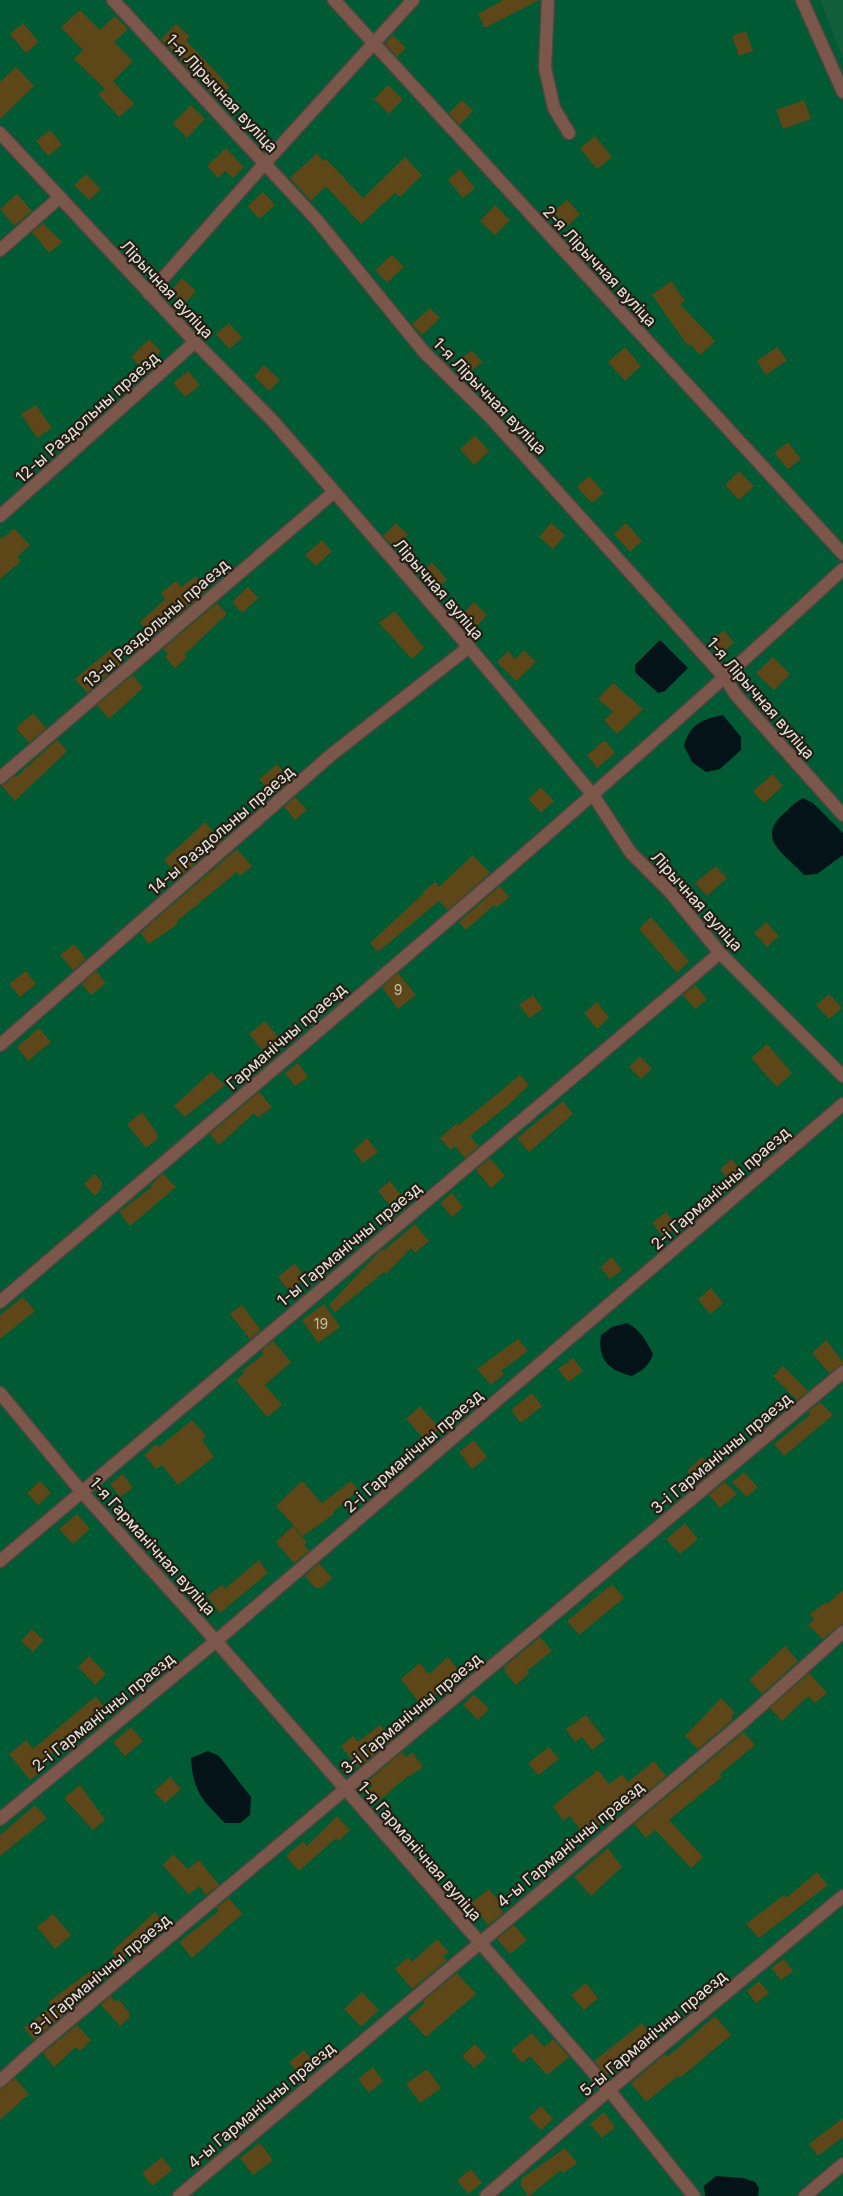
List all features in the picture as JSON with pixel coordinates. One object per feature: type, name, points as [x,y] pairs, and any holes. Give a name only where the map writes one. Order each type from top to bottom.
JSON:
[{"type":"lane","name":"1-я Лірычная вуліца","points":[[113,0],[316,219],[424,352],[491,418],[725,678],[742,702],[843,815]]},
{"type":"lane","name":"2-я Лірычная вуліца","points":[[334,0],[843,554]]},
{"type":"lane","points":[[149,294],[413,0]]},
{"type":"lane","points":[[548,0],[545,68],[554,108],[569,133]]},
{"type":"lane","points":[[802,0],[843,92]]},
{"type":"lane","name":"Лірычная вуліца","points":[[0,133],[149,294],[273,421],[593,795],[631,853],[670,892],[720,952],[843,1076]]},
{"type":"lane","points":[[0,250],[60,198]]},
{"type":"lane","name":"12-ы Раздольны праезд","points":[[0,516],[195,342]]},
{"type":"lane","name":"13-ы Раздольны праезд","points":[[0,778],[334,492]]},
{"type":"lane","name":"Гарманічны праезд","points":[[0,1302],[593,795],[725,678],[843,569]]},
{"type":"lane","name":"14-ы Раздольны праезд","points":[[0,1045],[332,755],[468,647]]},
{"type":"lane","name":"1-ы Гарманічны праезд","points":[[0,1560],[720,952]]},
{"type":"lane","name":"2-і Гарманічны праезд","points":[[0,1819],[216,1641],[843,1104]]},
{"type":"lane","name":"3-і Гарманічны праезд","points":[[0,2081],[33,2051],[843,1372]]},
{"type":"lane","name":"1-я Гарманічная вуліца","points":[[0,1393],[81,1491],[216,1641],[478,1943],[609,2090],[694,2196]]},
{"type":"lane","name":"4-ы Гарманічны праезд","points":[[179,2196],[744,1721],[843,1632]]},
{"type":"lane","name":"5-ы Гарманічны праезд","points":[[486,2196],[609,2090],[843,1896]]},
{"type":"lane","points":[[805,2196],[843,2164]]},
{"type":"green space","points":[[0,0],[820,0],[843,60],[843,2196],[0,2196]]},
{"type":"green space","points":[[820,0],[843,0],[843,60]]},
{"type":"shaded area","points":[[660,640],[688,668],[665,691],[658,693],[635,672],[635,665]]},
{"type":"shaded area","points":[[723,715],[741,737],[741,750],[720,769],[706,772],[692,762],[684,746],[690,732],[698,724],[709,718]]},
{"type":"shaded area","points":[[803,798],[813,803],[843,833],[843,855],[817,874],[804,875],[783,854],[773,840],[772,832],[775,824],[782,815]]},
{"type":"shaded area","points":[[627,1323],[640,1332],[653,1354],[650,1362],[632,1376],[617,1371],[606,1363],[600,1343],[601,1335],[612,1327]]},
{"type":"shaded area","points":[[208,1751],[219,1756],[251,1797],[250,1815],[240,1823],[225,1823],[200,1795],[194,1779],[191,1758]]},
{"type":"shaded area","points":[[716,2176],[743,2178],[755,2182],[759,2188],[758,2196],[705,2196],[704,2186]]},
{"type":"building","points":[[503,0],[539,0],[485,28],[478,14]]},
{"type":"building","points":[[80,10],[100,30],[115,16],[128,29],[114,42],[133,61],[113,81],[134,104],[119,117],[98,94],[105,89],[74,59],[83,50],[61,27]]},
{"type":"building","points":[[23,23],[39,42],[26,53],[10,34]]},
{"type":"building","points":[[176,24],[190,37],[186,40],[230,87],[217,99],[161,39]]},
{"type":"building","points":[[746,31],[753,51],[739,56],[732,36]]},
{"type":"building","points":[[393,35],[406,48],[397,57],[385,43]]},
{"type":"building","points":[[16,67],[34,86],[0,119],[0,82]]},
{"type":"building","points":[[388,85],[403,99],[389,114],[374,99]]},
{"type":"building","points":[[462,100],[473,111],[460,125],[449,113]]},
{"type":"building","points":[[804,100],[811,119],[783,129],[776,110]]},
{"type":"building","points":[[191,105],[205,119],[187,138],[173,123]]},
{"type":"building","points":[[50,130],[62,145],[48,156],[36,141]]},
{"type":"building","points":[[595,136],[612,157],[597,169],[580,148]]},
{"type":"building","points":[[226,148],[244,167],[233,178],[225,171],[218,178],[207,166]]},
{"type":"building","points":[[317,153],[323,161],[326,159],[363,198],[405,157],[422,175],[400,197],[395,193],[361,224],[326,186],[311,201],[290,178]]},
{"type":"building","points":[[460,169],[475,188],[463,198],[448,180]]},
{"type":"building","points":[[86,174],[101,189],[89,200],[74,185]]},
{"type":"building","points":[[263,192],[275,205],[259,219],[248,206]]},
{"type":"building","points":[[17,194],[32,211],[14,226],[0,209]]},
{"type":"building","points":[[567,200],[580,214],[567,227],[553,212]]},
{"type":"building","points":[[495,205],[510,220],[495,235],[480,221]]},
{"type":"building","points":[[43,223],[62,242],[49,253],[32,232]]},
{"type":"building","points":[[392,255],[404,267],[387,283],[375,270]]},
{"type":"building","points":[[182,278],[196,291],[184,304],[170,292]]},
{"type":"building","points":[[671,281],[685,301],[680,304],[715,341],[700,355],[690,344],[688,346],[652,295]]},
{"type":"building","points":[[430,308],[440,318],[422,335],[412,324]]},
{"type":"building","points":[[229,323],[242,338],[229,349],[216,334]]},
{"type":"building","points":[[149,339],[161,351],[143,369],[131,357]]},
{"type":"building","points":[[625,347],[641,366],[625,381],[608,362]]},
{"type":"building","points":[[777,347],[787,360],[766,375],[757,361]]},
{"type":"building","points":[[472,350],[482,362],[465,376],[455,364]]},
{"type":"building","points":[[264,365],[280,380],[269,391],[254,376]]},
{"type":"building","points":[[188,371],[200,385],[185,397],[173,383]]},
{"type":"building","points":[[36,405],[52,428],[37,438],[21,414]]},
{"type":"building","points":[[475,435],[489,451],[474,465],[460,449]]},
{"type":"building","points":[[788,442],[801,459],[788,469],[774,453]]},
{"type":"building","points":[[739,471],[754,486],[739,500],[725,485]]},
{"type":"building","points":[[589,476],[604,493],[592,503],[577,487]]},
{"type":"building","points":[[396,523],[408,535],[395,548],[383,536]]},
{"type":"building","points":[[551,523],[565,535],[553,549],[539,537]]},
{"type":"building","points":[[626,523],[642,541],[630,552],[614,534]]},
{"type":"building","points":[[14,528],[30,545],[17,557],[21,561],[0,579],[0,536],[2,539]]},
{"type":"building","points":[[322,540],[332,551],[316,566],[305,555]]},
{"type":"building","points":[[432,562],[447,580],[435,590],[421,572]]},
{"type":"building","points":[[196,576],[207,590],[153,637],[140,622],[165,599],[161,593],[176,581],[181,587]]},
{"type":"building","points":[[248,587],[258,598],[242,613],[232,602]]},
{"type":"building","points":[[474,602],[487,615],[474,629],[461,616]]},
{"type":"building","points":[[217,603],[227,614],[184,655],[187,657],[175,668],[165,657],[168,654],[163,649]]},
{"type":"building","points":[[395,611],[424,648],[412,659],[379,623]]},
{"type":"building","points":[[724,630],[734,643],[721,653],[711,640]]},
{"type":"building","points":[[111,649],[122,663],[87,693],[75,679]]},
{"type":"building","points":[[524,650],[536,662],[516,681],[497,662],[508,651],[515,659]]},
{"type":"building","points":[[773,657],[790,674],[774,690],[756,673]]},
{"type":"building","points":[[133,675],[143,688],[109,719],[97,705]]},
{"type":"building","points":[[613,683],[643,709],[617,734],[604,720],[613,712],[598,699]]},
{"type":"building","points":[[33,713],[46,728],[29,743],[16,728]]},
{"type":"building","points":[[57,740],[67,751],[15,801],[2,786],[16,777]]},
{"type":"building","points":[[605,740],[615,753],[597,768],[587,755]]},
{"type":"building","points":[[277,764],[287,776],[282,781],[285,785],[273,795],[259,779]]},
{"type":"building","points":[[773,774],[783,786],[764,803],[753,791]]},
{"type":"building","points":[[541,787],[554,801],[541,813],[528,799]]},
{"type":"building","points":[[295,797],[307,810],[295,820],[284,807]]},
{"type":"building","points":[[205,822],[221,841],[179,877],[164,860]]},
{"type":"building","points":[[237,849],[252,866],[240,876],[237,872],[176,922],[178,924],[149,944],[140,933]]},
{"type":"building","points":[[473,855],[490,873],[448,910],[439,901],[378,952],[370,943],[423,892],[435,882],[439,887]]},
{"type":"building","points":[[716,866],[727,878],[707,896],[695,883]]},
{"type":"building","points":[[500,886],[509,897],[496,908],[494,905],[466,930],[459,922]]},
{"type":"building","points":[[651,917],[689,961],[677,973],[639,929]]},
{"type":"building","points":[[766,922],[779,936],[767,947],[754,933]]},
{"type":"building","points":[[74,944],[86,959],[73,970],[60,955]]},
{"type":"building","points":[[26,971],[36,984],[20,997],[9,984]]},
{"type":"building","points":[[96,971],[106,983],[91,995],[82,984]]},
{"type":"building","points":[[398,973],[416,995],[398,1009],[382,987]]},
{"type":"building","points":[[695,985],[707,999],[695,1009],[683,995]]},
{"type":"building","points":[[829,994],[842,1008],[829,1019],[816,1005]]},
{"type":"building","points":[[533,995],[543,1009],[529,1018],[519,1005]]},
{"type":"building","points":[[597,1002],[609,1018],[597,1029],[584,1013]]},
{"type":"building","points":[[265,1021],[278,1037],[262,1050],[249,1034]]},
{"type":"building","points":[[39,1028],[51,1042],[28,1061],[17,1047]]},
{"type":"building","points":[[767,1044],[792,1073],[777,1087],[751,1058]]},
{"type":"building","points":[[640,1056],[652,1069],[641,1079],[629,1067]]},
{"type":"building","points":[[298,1063],[308,1077],[295,1086],[285,1073]]},
{"type":"building","points":[[211,1072],[225,1085],[185,1117],[174,1106]]},
{"type":"building","points":[[520,1075],[529,1085],[506,1107],[470,1136],[479,1146],[465,1158],[455,1146],[450,1150],[440,1138],[457,1123],[459,1125]]},
{"type":"building","points":[[259,1092],[272,1107],[258,1118],[254,1113],[219,1145],[210,1134]]},
{"type":"building","points":[[563,1101],[573,1114],[529,1152],[517,1138]]},
{"type":"building","points":[[142,1112],[157,1133],[157,1139],[146,1148],[127,1124]]},
{"type":"building","points":[[367,1138],[378,1152],[363,1163],[353,1150]]},
{"type":"building","points":[[490,1158],[505,1176],[491,1188],[476,1170]]},
{"type":"building","points":[[732,1159],[741,1171],[729,1181],[720,1169]]},
{"type":"building","points":[[95,1174],[102,1182],[102,1188],[95,1196],[84,1184]]},
{"type":"building","points":[[163,1174],[176,1187],[130,1226],[119,1212],[152,1187],[151,1185]]},
{"type":"building","points":[[390,1181],[401,1195],[389,1204],[378,1191]]},
{"type":"building","points":[[452,1193],[463,1207],[452,1217],[440,1203]]},
{"type":"building","points":[[666,1212],[677,1226],[663,1237],[652,1223]]},
{"type":"building","points":[[415,1224],[429,1241],[415,1253],[411,1248],[386,1274],[384,1272],[335,1312],[329,1305],[382,1249],[383,1251]]},
{"type":"building","points":[[612,1257],[622,1270],[610,1279],[600,1267]]},
{"type":"building","points":[[295,1263],[305,1278],[289,1291],[278,1277]]},
{"type":"building","points":[[711,1288],[723,1303],[710,1314],[698,1299]]},
{"type":"building","points":[[23,1297],[35,1311],[0,1339],[0,1315]]},
{"type":"building","points":[[324,1304],[340,1327],[318,1343],[302,1320]]},
{"type":"building","points":[[242,1305],[261,1330],[250,1339],[230,1314]]},
{"type":"building","points":[[518,1339],[528,1351],[501,1371],[504,1374],[491,1385],[477,1369]]},
{"type":"building","points":[[826,1340],[843,1362],[843,1364],[829,1373],[812,1353]]},
{"type":"building","points":[[273,1341],[291,1362],[265,1385],[282,1405],[267,1417],[236,1380],[244,1373],[242,1371],[264,1354],[261,1351]]},
{"type":"building","points":[[573,1358],[583,1371],[568,1382],[558,1369]]},
{"type":"building","points":[[783,1366],[808,1391],[797,1400],[773,1376]]},
{"type":"building","points":[[532,1393],[542,1406],[521,1423],[511,1410]]},
{"type":"building","points":[[820,1402],[833,1415],[784,1456],[774,1444],[811,1414],[808,1412]]},
{"type":"building","points":[[420,1406],[440,1429],[427,1442],[406,1419]]},
{"type":"building","points":[[192,1420],[206,1436],[202,1440],[214,1457],[178,1485],[162,1465],[156,1469],[144,1455],[156,1444],[159,1447]]},
{"type":"building","points":[[474,1440],[487,1457],[472,1469],[459,1452]]},
{"type":"building","points":[[702,1457],[714,1470],[698,1483],[687,1471]]},
{"type":"building","points":[[744,1472],[758,1487],[747,1497],[732,1482]]},
{"type":"building","points":[[123,1474],[133,1488],[120,1497],[110,1484]]},
{"type":"building","points":[[40,1481],[51,1493],[38,1505],[27,1493]]},
{"type":"building","points":[[302,1481],[322,1503],[351,1481],[358,1490],[333,1512],[334,1514],[303,1536],[276,1506]]},
{"type":"building","points":[[725,1482],[737,1494],[720,1508],[709,1495]]},
{"type":"building","points":[[77,1514],[90,1529],[73,1544],[59,1529]]},
{"type":"building","points":[[685,1523],[698,1539],[680,1554],[666,1539]]},
{"type":"building","points":[[293,1526],[307,1542],[304,1545],[309,1551],[294,1563],[276,1542]]},
{"type":"building","points":[[259,1560],[268,1573],[220,1613],[207,1596],[222,1585],[225,1589]]},
{"type":"building","points":[[319,1563],[332,1578],[321,1588],[315,1588],[305,1576]]},
{"type":"building","points":[[612,1584],[624,1598],[579,1635],[567,1621]]},
{"type":"building","points":[[843,1590],[843,1624],[823,1639],[808,1625],[814,1619],[810,1614],[826,1602],[827,1604]]},
{"type":"building","points":[[32,1629],[44,1640],[33,1652],[21,1641]]},
{"type":"building","points":[[540,1637],[552,1651],[527,1671],[529,1674],[516,1685],[504,1671],[506,1669],[504,1667]]},
{"type":"building","points":[[785,1646],[798,1661],[762,1694],[749,1680]]},
{"type":"building","points":[[89,1656],[106,1674],[95,1685],[78,1667]]},
{"type":"building","points":[[448,1657],[458,1669],[437,1688],[440,1691],[421,1705],[401,1679],[420,1663],[429,1674]]},
{"type":"building","points":[[809,1673],[827,1693],[815,1703],[808,1696],[782,1721],[770,1708]]},
{"type":"building","points":[[474,1694],[489,1709],[478,1720],[463,1705]]},
{"type":"building","points":[[96,1696],[106,1709],[43,1761],[47,1767],[30,1780],[9,1754],[26,1740],[33,1749]]},
{"type":"building","points":[[721,1698],[735,1713],[731,1716],[733,1719],[698,1749],[685,1736]]},
{"type":"building","points":[[586,1715],[605,1740],[592,1750],[582,1737],[575,1742],[566,1729]]},
{"type":"building","points":[[380,1725],[392,1740],[358,1768],[341,1746],[353,1736],[358,1742]]},
{"type":"building","points":[[131,1727],[143,1741],[125,1756],[113,1742]]},
{"type":"building","points":[[744,1732],[755,1745],[720,1774],[722,1777],[669,1820],[703,1857],[691,1868],[655,1830],[646,1838],[634,1824]]},
{"type":"building","points":[[549,1747],[559,1759],[538,1775],[528,1763]]},
{"type":"building","points":[[402,1752],[406,1757],[412,1752],[423,1767],[409,1775],[378,1802],[368,1790],[373,1786],[368,1781]]},
{"type":"building","points":[[654,1761],[666,1776],[624,1811],[621,1808],[585,1836],[570,1816],[563,1821],[553,1806],[598,1770],[609,1784],[622,1774],[628,1782]]},
{"type":"building","points":[[170,1777],[181,1789],[165,1803],[154,1792]]},
{"type":"building","points":[[80,1785],[105,1820],[93,1830],[64,1798]]},
{"type":"building","points":[[35,1805],[47,1818],[0,1856],[0,1835]]},
{"type":"building","points":[[337,1816],[350,1830],[339,1841],[336,1838],[299,1871],[286,1856],[303,1841],[307,1846]]},
{"type":"building","points":[[608,1848],[622,1867],[591,1896],[574,1877]]},
{"type":"building","points":[[173,1854],[188,1869],[199,1860],[219,1885],[206,1895],[199,1886],[189,1895],[163,1865]]},
{"type":"building","points":[[817,1872],[828,1885],[759,1938],[746,1924],[784,1895],[786,1898]]},
{"type":"building","points":[[489,1889],[502,1905],[499,1907],[503,1913],[488,1925],[471,1903]]},
{"type":"building","points":[[229,1898],[242,1914],[192,1958],[179,1942],[219,1911],[216,1908]]},
{"type":"building","points":[[155,1912],[164,1923],[120,1962],[111,1952]]},
{"type":"building","points":[[53,1914],[71,1935],[55,1949],[37,1927]]},
{"type":"building","points":[[514,1925],[527,1940],[510,1954],[498,1938]]},
{"type":"building","points":[[437,1939],[449,1952],[443,1957],[447,1960],[412,1989],[395,1969],[408,1957],[412,1962]]},
{"type":"building","points":[[784,1959],[793,1971],[781,1980],[771,1968]]},
{"type":"building","points":[[92,1970],[101,1983],[34,2040],[24,2028],[52,2006],[48,2002]]},
{"type":"building","points":[[457,1973],[476,1994],[426,2037],[408,2018],[425,2003],[423,2001]]},
{"type":"building","points":[[759,1981],[769,1993],[756,2003],[747,1991]]},
{"type":"building","points":[[586,1983],[598,1998],[584,2010],[571,1995]]},
{"type":"building","points":[[362,1992],[379,2010],[361,2027],[344,2009]]},
{"type":"building","points":[[111,1996],[115,2002],[118,1999],[129,2012],[129,2018],[120,2026],[101,2005]]},
{"type":"building","points":[[715,2016],[731,2035],[680,2078],[678,2076],[646,2102],[631,2083],[665,2054],[667,2057]]},
{"type":"building","points":[[642,2023],[655,2041],[621,2070],[618,2067],[607,2076],[594,2061]]},
{"type":"building","points":[[77,2025],[91,2040],[80,2051],[76,2047],[54,2067],[43,2053]]},
{"type":"building","points":[[532,2033],[544,2047],[553,2039],[569,2057],[547,2075],[530,2056],[522,2063],[511,2050]]},
{"type":"building","points":[[475,2044],[487,2057],[474,2068],[462,2056]]},
{"type":"building","points":[[304,2050],[313,2061],[298,2074],[289,2062]]},
{"type":"building","points":[[373,2067],[383,2081],[369,2093],[358,2079]]},
{"type":"building","points":[[427,2069],[441,2088],[420,2103],[406,2084]]},
{"type":"building","points":[[15,2078],[29,2094],[0,2120],[0,2089]]},
{"type":"building","points":[[541,2106],[553,2119],[541,2130],[529,2117]]},
{"type":"building","points":[[604,2112],[615,2127],[602,2138],[590,2124]]},
{"type":"building","points":[[843,2118],[843,2137],[818,2156],[809,2144]]},
{"type":"building","points":[[260,2143],[273,2160],[253,2175],[240,2158]]},
{"type":"building","points":[[565,2148],[577,2163],[563,2173],[561,2170],[529,2196],[521,2186],[521,2179]]},
{"type":"building","points":[[162,2157],[172,2170],[152,2186],[142,2173]]},
{"type":"building","points":[[471,2169],[482,2183],[468,2194],[457,2180]]}]
